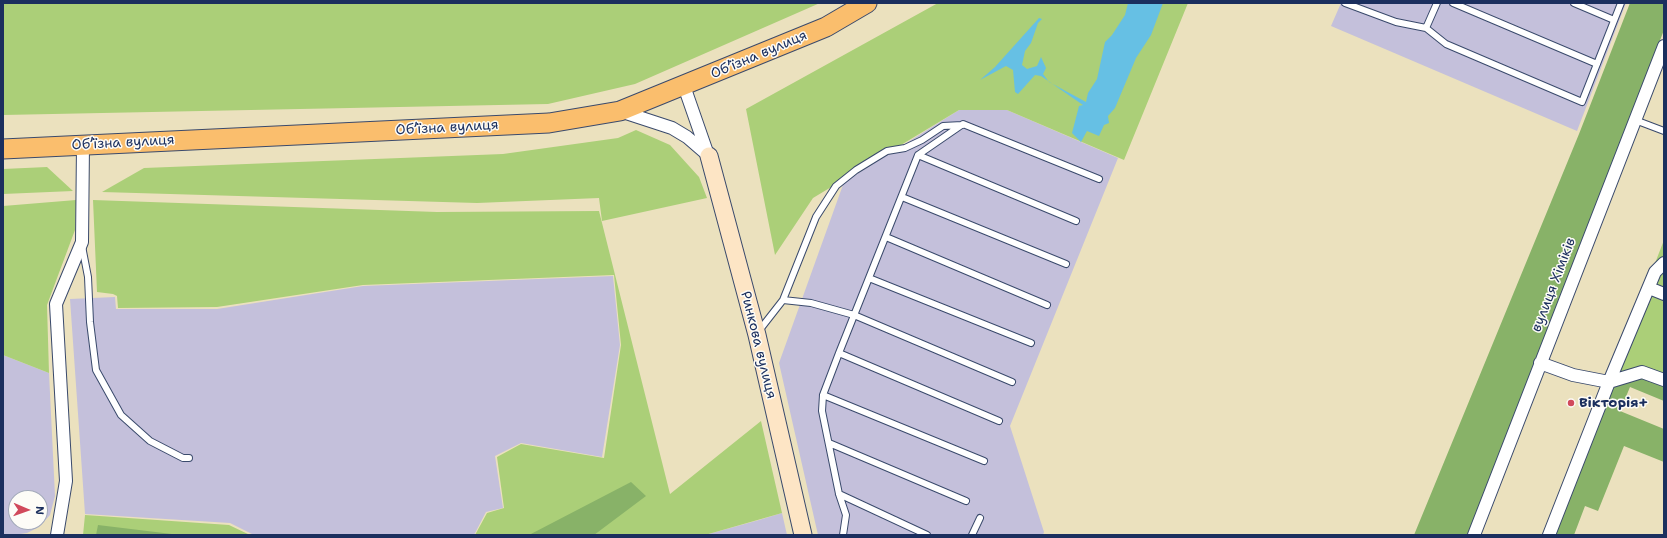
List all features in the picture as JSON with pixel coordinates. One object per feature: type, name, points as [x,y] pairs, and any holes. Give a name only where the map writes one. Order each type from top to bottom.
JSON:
[{"type":"main road","name":"Обʼїзна вулиця","points":[[3,149],[549,123],[620,111],[826,27],[867,3]]},
{"type":"main road","name":"Ринкова вулиця","points":[[709,156],[757,335],[803,535]]},
{"type":"street","name":"вулиця Хіміків","points":[[1474,535],[1664,46]]},
{"type":"street","name":"Ринкова вулиця","points":[[684,86],[709,156]]},
{"type":"street","points":[[620,111],[672,128],[687,137],[709,156]]},
{"type":"street","points":[[54,535],[66,481],[56,304],[82,242],[83,145]]},
{"type":"street","points":[[1549,535],[1609,382],[1656,272],[1664,263]]},
{"type":"street","points":[[1649,288],[1664,294]]},
{"type":"street","points":[[1540,363],[1573,375],[1609,382],[1642,372],[1664,380]]},
{"type":"lane","points":[[1345,3],[1396,22],[1426,28],[1446,44],[1582,102],[1621,3]]},
{"type":"lane","points":[[1426,28],[1437,3]]},
{"type":"lane","points":[[1453,3],[1597,64]]},
{"type":"lane","points":[[1574,3],[1614,20]]},
{"type":"lane","points":[[1635,120],[1664,131]]},
{"type":"lane","points":[[843,535],[846,515],[839,494],[822,411],[823,395],[838,353],[918,155],[964,124]]},
{"type":"lane","points":[[757,335],[783,300],[816,217],[836,186],[856,170],[887,151],[905,148],[943,126],[964,124],[1099,179]]},
{"type":"lane","points":[[918,155],[1076,221]]},
{"type":"lane","points":[[902,197],[1066,264]]},
{"type":"lane","points":[[886,237],[1047,305]]},
{"type":"lane","points":[[82,242],[88,277],[90,322],[96,370],[121,415],[150,441],[183,458],[189,458]]},
{"type":"lane","points":[[869,278],[1031,343]]},
{"type":"lane","points":[[783,300],[811,303],[854,315],[1012,382]]},
{"type":"lane","points":[[838,353],[999,421]]},
{"type":"lane","points":[[823,395],[984,461]]},
{"type":"lane","points":[[829,443],[966,501]]},
{"type":"lane","points":[[839,494],[927,535]]},
{"type":"lane","points":[[972,535],[980,518]]},
{"type":"shaded area","points":[[1341,3],[1626,3],[1577,131],[1331,26]]},
{"type":"shaded area","points":[[959,110],[1007,110],[1118,158],[1010,426],[1044,532],[1043,535],[818,535],[779,363],[844,182]]},
{"type":"shaded area","points":[[613,276],[620,345],[602,457],[521,443],[495,456],[503,508],[486,512],[474,535],[254,535],[230,523],[85,514],[70,299],[115,297],[116,309],[217,309],[363,286]]},
{"type":"shaded area","points":[[3,355],[49,373],[55,496],[50,515],[48,517],[48,490],[8,490],[8,530],[33,530],[27,533],[3,535]]},
{"type":"shaded area","points":[[782,513],[787,535],[705,535],[759,520]]},
{"type":"green space","points":[[3,3],[820,3],[635,84],[548,104],[3,115]]},
{"type":"green space","points":[[938,3],[1188,3],[1124,160],[1007,110],[959,110],[813,198],[775,255],[746,109]]},
{"type":"green space","points":[[1630,3],[1664,3],[1664,30],[1469,535],[1414,535],[1579,134]]},
{"type":"green space","points":[[636,130],[670,145],[699,177],[707,198],[602,221],[599,198],[477,203],[102,192],[144,168],[503,154],[618,138]]},
{"type":"green space","points":[[47,167],[73,191],[3,194],[3,169]]},
{"type":"green space","points":[[76,200],[75,230],[47,305],[49,373],[3,355],[3,206]]},
{"type":"green space","points":[[93,200],[437,212],[599,211],[670,494],[761,421],[782,513],[705,535],[475,535],[487,513],[504,508],[497,457],[521,444],[604,458],[621,345],[614,275],[363,285],[217,307],[118,308],[117,296],[97,292]]},
{"type":"green space","points":[[1664,240],[1664,380],[1609,382]]},
{"type":"green space","points":[[1642,372],[1664,380],[1664,401],[1630,387],[1620,411],[1664,429],[1664,462],[1624,446],[1598,511],[1585,506],[1574,535],[1549,535],[1609,382]]},
{"type":"green space","points":[[631,482],[646,496],[594,535],[529,535]]},
{"type":"green space","points":[[85,515],[229,525],[250,535],[83,535]]},
{"type":"green space","points":[[98,525],[180,535],[96,535]]},
{"type":"water","points":[[1128,3],[1163,3],[1151,35],[1136,58],[1115,108],[1108,116],[1109,123],[1104,125],[1099,136],[1087,131],[1081,142],[1072,133],[1079,106],[1083,105],[1052,84],[1086,102],[1088,93],[1097,79],[1105,42],[1112,35],[1125,15]]},
{"type":"water","points":[[1039,18],[1042,19],[1038,23],[1031,43],[1025,51],[1022,65],[1027,69],[1037,66],[1041,57],[1046,68],[1043,74],[1048,81],[1041,76],[1035,75],[1018,94],[1015,92],[1013,70],[1006,66],[980,80],[995,67]]},
{"type":"place","name":"Вікторія+","points":[[1571,403]]}]
